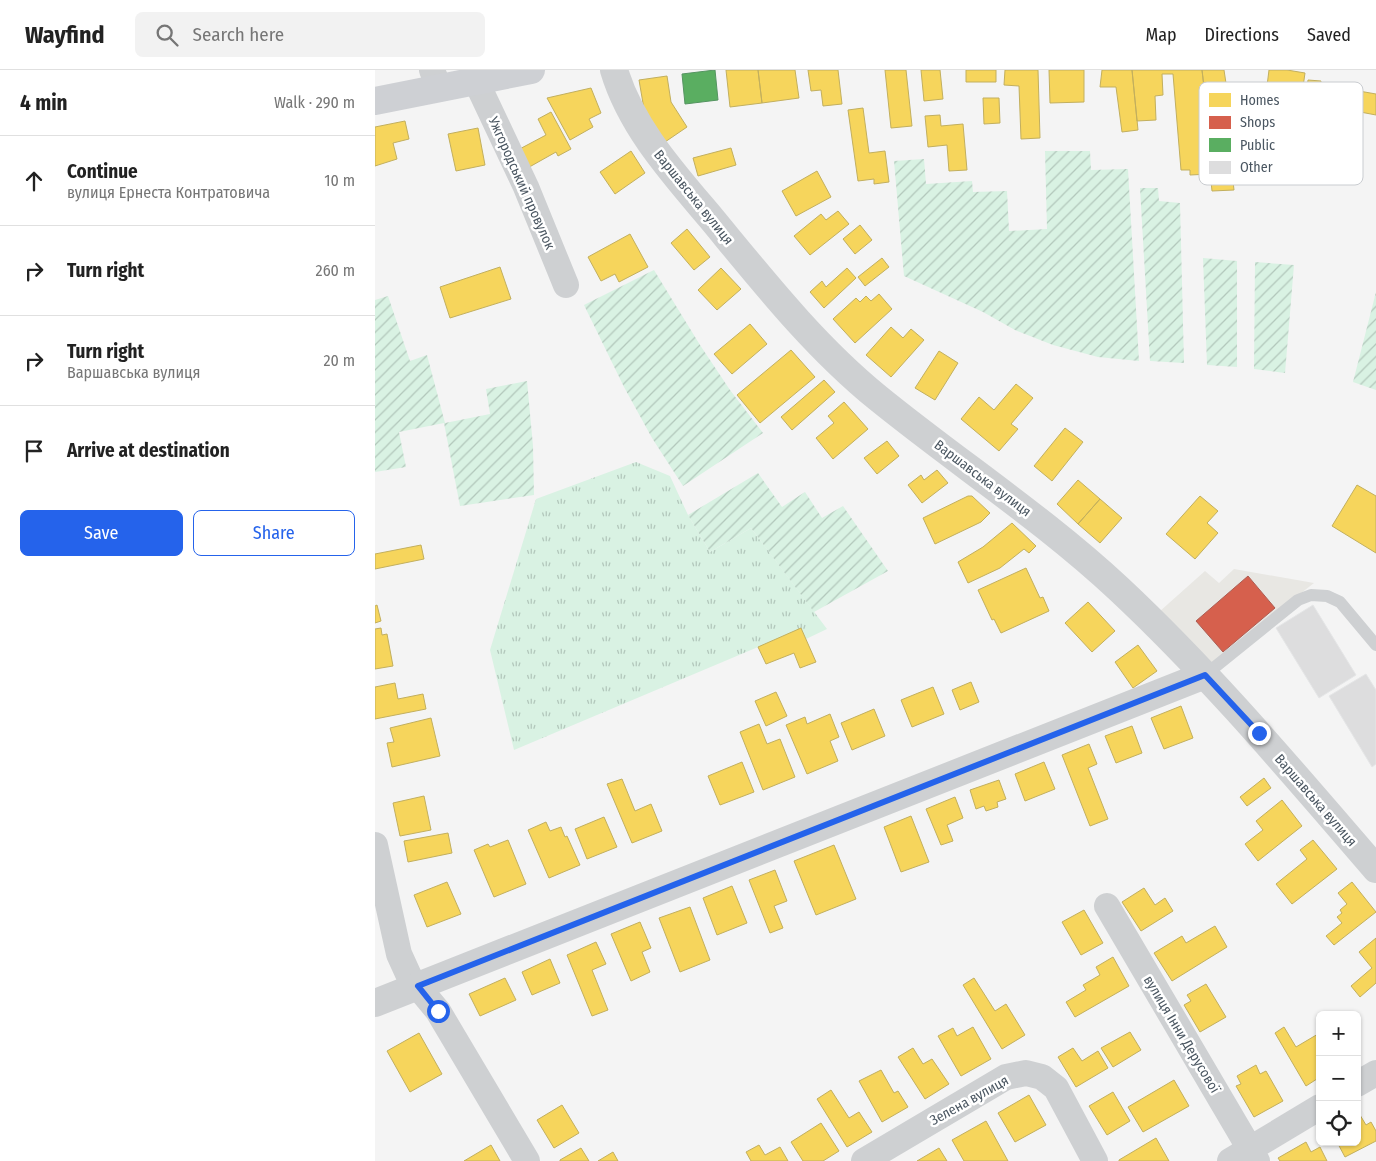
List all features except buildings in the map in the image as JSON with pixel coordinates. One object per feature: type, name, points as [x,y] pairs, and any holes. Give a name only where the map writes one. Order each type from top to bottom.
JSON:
[{"type":"main road","points":[[375,101],[436,79],[476,81],[531,70]]},
{"type":"street","name":"Варшавська вулиця","points":[[614,70],[621,91],[661,158],[781,303],[831,357],[877,398],[1067,542],[1119,589],[1205,675],[1376,869]]},
{"type":"street","name":"Ужгородський провулок","points":[[476,81],[526,187],[565,285]]},
{"type":"street","points":[[375,1003],[1205,675]]},
{"type":"street","points":[[375,845],[399,954],[409,976],[438,1011],[527,1161]]},
{"type":"street","name":"вулиця Інни Дерусової","points":[[1107,906],[1246,1157]]},
{"type":"street","name":"Зелена вулиця","points":[[864,1161],[1006,1077],[1026,1073],[1042,1077],[1056,1088],[1095,1161]]},
{"type":"street","points":[[1361,1082],[1376,1073]]},
{"type":"street","points":[[1246,1157],[1316,1110]]},
{"type":"lane","points":[[1205,675],[1298,600],[1311,595],[1327,596],[1340,602],[1376,645]]},
{"type":"shaded area","points":[[1234,569],[1314,583],[1211,664],[1159,612],[1205,571],[1219,583]]},
{"type":"green space","points":[[1045,151],[1090,151],[1091,170],[1128,169],[1139,361],[1098,357],[1053,345],[1015,330],[983,312],[904,276],[894,161],[924,159],[926,184],[972,181],[973,192],[1007,191],[1009,231],[1047,229]]},
{"type":"green space","points":[[1140,188],[1158,188],[1159,201],[1180,203],[1184,363],[1150,361]]},
{"type":"green space","points":[[1203,258],[1237,261],[1237,367],[1207,365]]},
{"type":"green space","points":[[1255,262],[1294,265],[1285,373],[1254,369]]},
{"type":"green space","points":[[654,270],[730,390],[763,433],[683,486],[652,438],[624,387],[584,305]]},
{"type":"green space","points":[[1376,292],[1376,390],[1353,382]]},
{"type":"green space","points":[[388,296],[410,361],[427,355],[445,423],[490,414],[486,389],[527,381],[533,446],[534,495],[460,506],[444,423],[399,432],[406,467],[375,472],[375,300]]},
{"type":"green space","points":[[636,462],[670,476],[688,515],[710,552],[751,528],[827,629],[806,639],[801,629],[514,750],[490,650],[536,499]]},
{"type":"green space","points":[[758,473],[782,507],[805,492],[822,518],[843,506],[888,571],[814,612],[751,528],[710,552],[688,515]]},
{"type":"route","points":[[438,1011],[418,986],[1205,675],[1259,733]]}]
